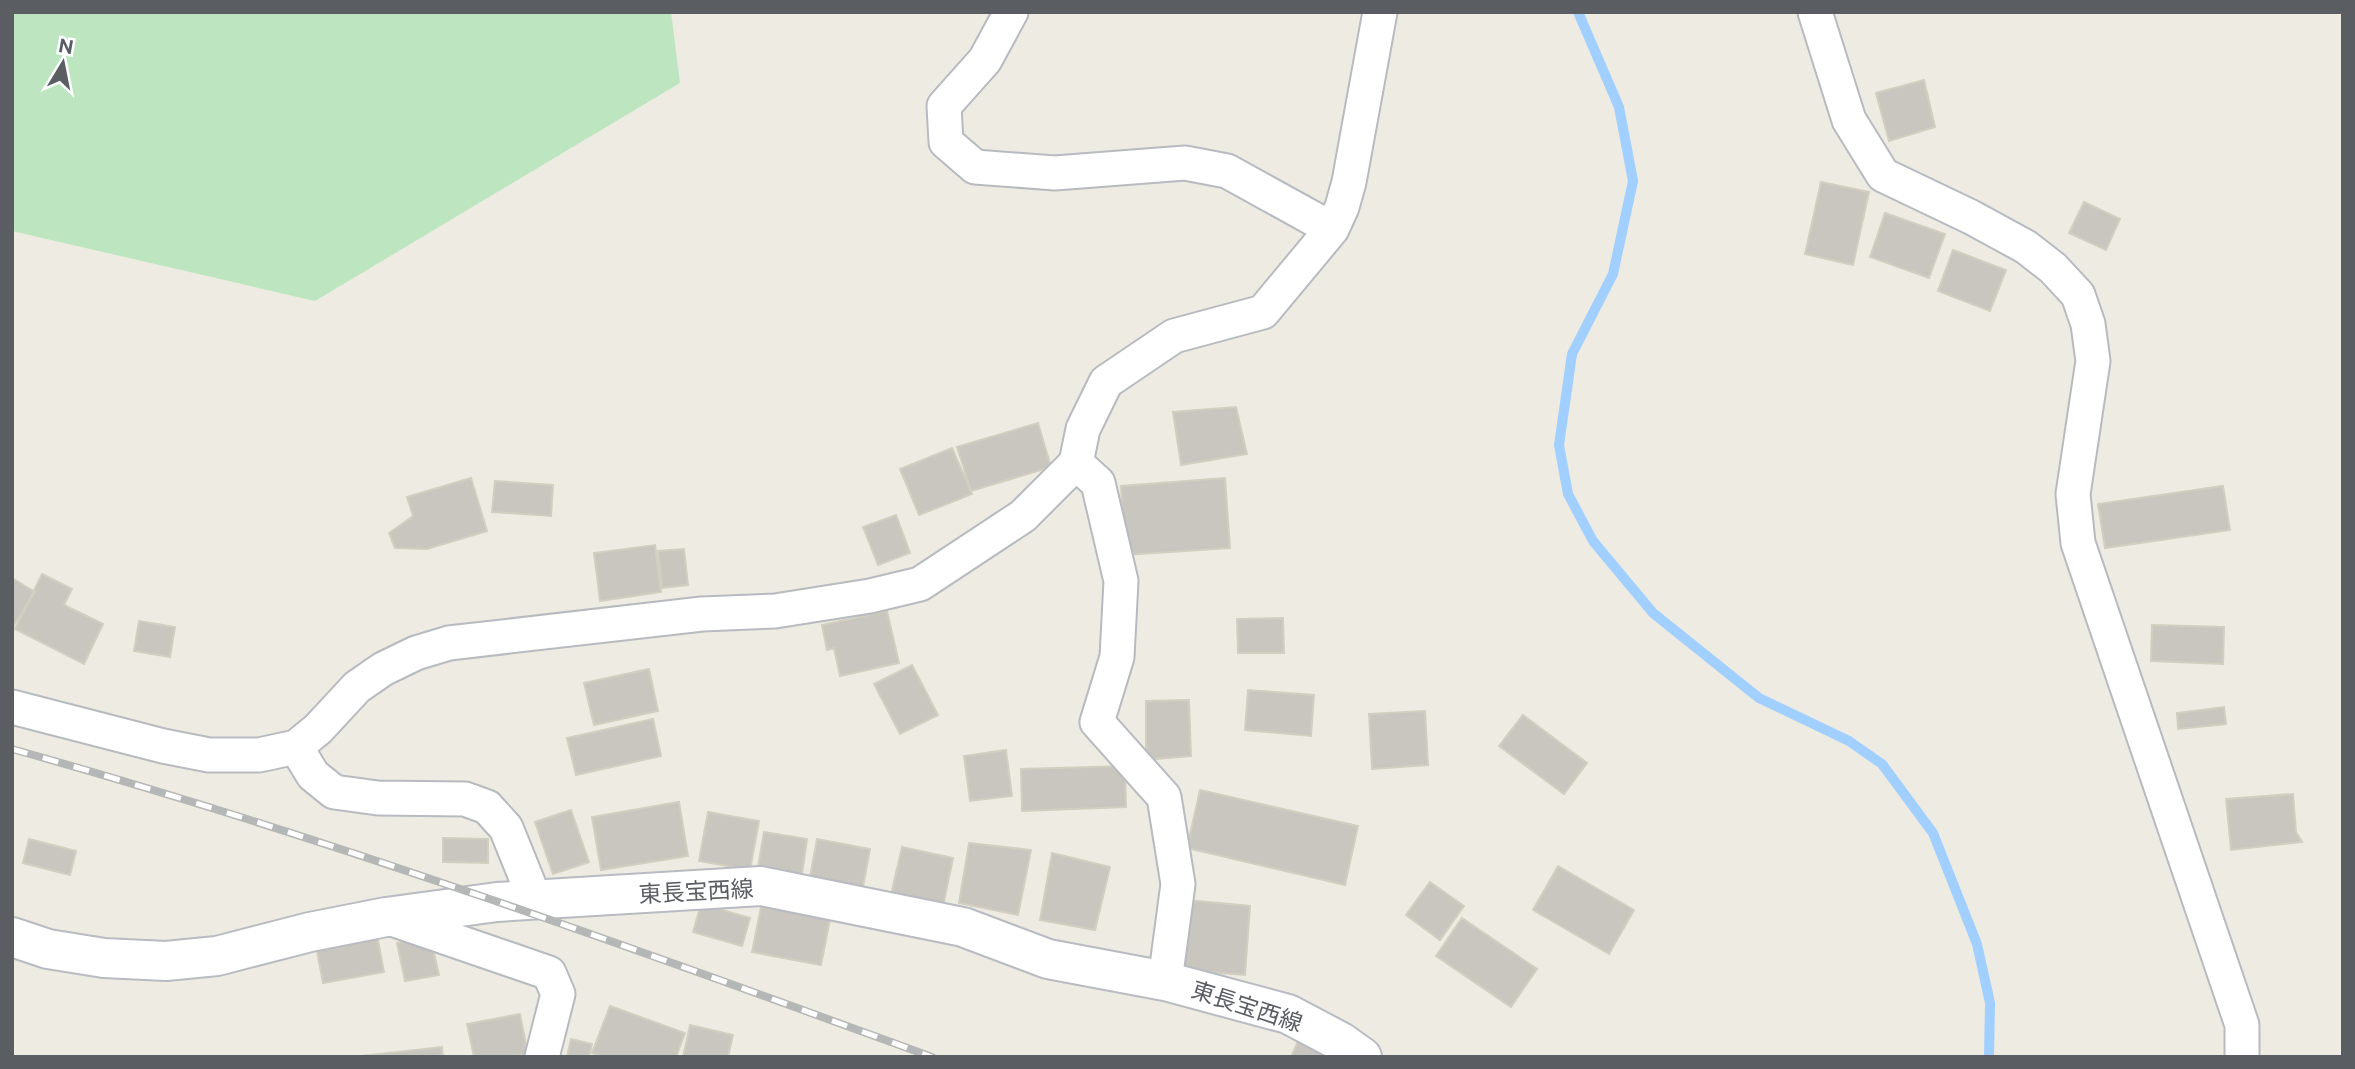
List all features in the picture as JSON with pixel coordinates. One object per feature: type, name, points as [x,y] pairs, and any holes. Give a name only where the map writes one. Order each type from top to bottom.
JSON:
[{"type":"main road","name":"東長宝西線","points":[[12,937],[48,949],[104,958],[166,961],[217,956],[310,932],[386,917],[497,902],[761,886],[963,927],[1048,959],[1165,981],[1288,1014],[1341,1042],[1362,1057]]},
{"type":"street","points":[[1011,12],[985,60],[944,106],[946,142],[975,167],[1055,173],[1185,163],[1227,171],[1332,229]]},
{"type":"street","points":[[12,707],[163,747],[209,755],[260,755],[296,747],[318,729],[357,687],[383,669],[405,658],[449,643],[702,614],[775,611],[870,596],[920,584],[1023,516],[1076,463],[1083,429],[1106,382],[1174,336],[1263,312],[1332,229],[1349,182],[1380,12]]},
{"type":"street","points":[[1815,12],[1849,120],[1883,175],[2026,247],[2053,268],[2078,295],[2088,324],[2093,361],[2073,494],[2078,543],[2242,1025],[2242,1057]]},
{"type":"street","points":[[1076,463],[1098,484],[1121,581],[1117,657],[1097,722],[1164,797],[1178,884],[1165,981]]},
{"type":"street","points":[[296,747],[313,775],[334,792],[378,798],[465,799],[487,807],[506,828],[535,900]]},
{"type":"street","points":[[386,917],[549,973],[558,994],[542,1057]]},
{"type":"green space","points":[[12,12],[671,12],[680,83],[315,301],[12,231]]},
{"type":"building","points":[[1924,80],[1935,127],[1889,141],[1876,93]]},
{"type":"building","points":[[1821,182],[1869,192],[1853,265],[1805,254]]},
{"type":"building","points":[[2084,202],[2120,219],[2106,250],[2069,233]]},
{"type":"building","points":[[1885,213],[1945,234],[1929,278],[1870,257]]},
{"type":"building","points":[[1953,250],[2006,270],[1990,311],[1938,291]]},
{"type":"building","points":[[1236,407],[1247,454],[1181,465],[1173,412]]},
{"type":"building","points":[[1038,423],[1051,467],[971,491],[957,447]]},
{"type":"building","points":[[952,448],[972,494],[919,515],[900,469]]},
{"type":"building","points":[[471,478],[487,531],[427,549],[395,548],[389,533],[413,516],[407,497]]},
{"type":"building","points":[[1225,478],[1230,548],[1125,555],[1121,486]]},
{"type":"building","points":[[495,481],[553,485],[551,516],[492,512]]},
{"type":"building","points":[[2223,486],[2230,530],[2105,548],[2098,504]]},
{"type":"building","points":[[896,515],[910,553],[878,565],[863,527]]},
{"type":"building","points":[[655,545],[661,592],[600,601],[594,553]]},
{"type":"building","points":[[684,549],[688,585],[662,588],[658,551]]},
{"type":"building","points":[[42,574],[72,589],[64,605],[103,624],[84,664],[15,629]]},
{"type":"building","points":[[12,578],[35,592],[12,628]]},
{"type":"building","points":[[887,611],[899,663],[840,676],[834,648],[827,650],[822,625]]},
{"type":"building","points":[[1283,618],[1284,653],[1238,653],[1237,619]]},
{"type":"building","points":[[139,621],[175,627],[170,657],[134,651]]},
{"type":"building","points":[[2152,625],[2224,627],[2223,664],[2151,661]]},
{"type":"building","points":[[912,665],[938,715],[900,734],[874,684]]},
{"type":"building","points":[[649,669],[658,711],[594,725],[584,683]]},
{"type":"building","points":[[1248,690],[1314,695],[1311,736],[1245,730]]},
{"type":"building","points":[[1189,700],[1191,756],[1146,760],[1146,701]]},
{"type":"building","points":[[2224,707],[2226,724],[2178,729],[2177,713]]},
{"type":"building","points":[[1425,711],[1428,765],[1372,769],[1369,714]]},
{"type":"building","points":[[1523,715],[1587,763],[1564,794],[1499,746]]},
{"type":"building","points":[[653,719],[661,756],[576,775],[567,738]]},
{"type":"building","points":[[1006,750],[1012,796],[970,801],[964,756]]},
{"type":"building","points":[[1125,766],[1126,807],[1022,811],[1021,769]]},
{"type":"building","points":[[1200,790],[1358,826],[1345,885],[1187,848]]},
{"type":"building","points":[[2293,794],[2296,832],[2302,842],[2231,850],[2226,799]]},
{"type":"building","points":[[679,802],[688,856],[601,870],[592,817]]},
{"type":"building","points":[[571,810],[589,862],[553,874],[535,822]]},
{"type":"building","points":[[708,812],[759,821],[750,870],[699,861]]},
{"type":"building","points":[[764,832],[807,839],[802,874],[758,867]]},
{"type":"building","points":[[443,838],[488,839],[488,863],[443,862]]},
{"type":"building","points":[[29,839],[76,851],[70,875],[23,863]]},
{"type":"building","points":[[817,839],[870,849],[863,887],[810,877]]},
{"type":"building","points":[[969,843],[1031,850],[1018,915],[959,903]]},
{"type":"building","points":[[902,847],[953,858],[943,906],[891,895]]},
{"type":"building","points":[[1052,853],[1110,867],[1095,930],[1040,920]]},
{"type":"building","points":[[1558,866],[1634,910],[1609,954],[1533,910]]},
{"type":"building","points":[[1430,882],[1464,906],[1440,940],[1406,915]]},
{"type":"building","points":[[1187,900],[1250,906],[1245,975],[1182,970]]},
{"type":"building","points":[[701,904],[750,918],[742,946],[693,932]]},
{"type":"building","points":[[761,907],[796,913],[797,908],[831,914],[821,965],[752,952]]},
{"type":"building","points":[[1462,918],[1537,969],[1511,1007],[1436,956]]},
{"type":"building","points":[[377,935],[384,972],[323,983],[316,946]]},
{"type":"building","points":[[430,936],[439,975],[405,981],[397,943]]},
{"type":"building","points":[[610,1006],[685,1033],[676,1057],[603,1057],[592,1053]]},
{"type":"building","points":[[520,1014],[528,1055],[474,1057],[467,1024]]},
{"type":"building","points":[[690,1025],[733,1035],[728,1057],[683,1057]]},
{"type":"building","points":[[571,1039],[592,1044],[589,1057],[567,1057]]},
{"type":"building","points":[[1299,1039],[1338,1057],[1291,1057]]},
{"type":"building","points":[[442,1047],[443,1057],[361,1056]]},
{"type":"waterway","points":[[1578,12],[1619,107],[1633,181],[1613,274],[1572,354],[1559,445],[1568,494],[1593,541],[1653,613],[1759,698],[1849,741],[1882,764],[1933,833],[1977,944],[1990,1003],[1989,1057]]},
{"type":"railway","points":[[12,749],[360,855],[704,974],[932,1057]]}]
